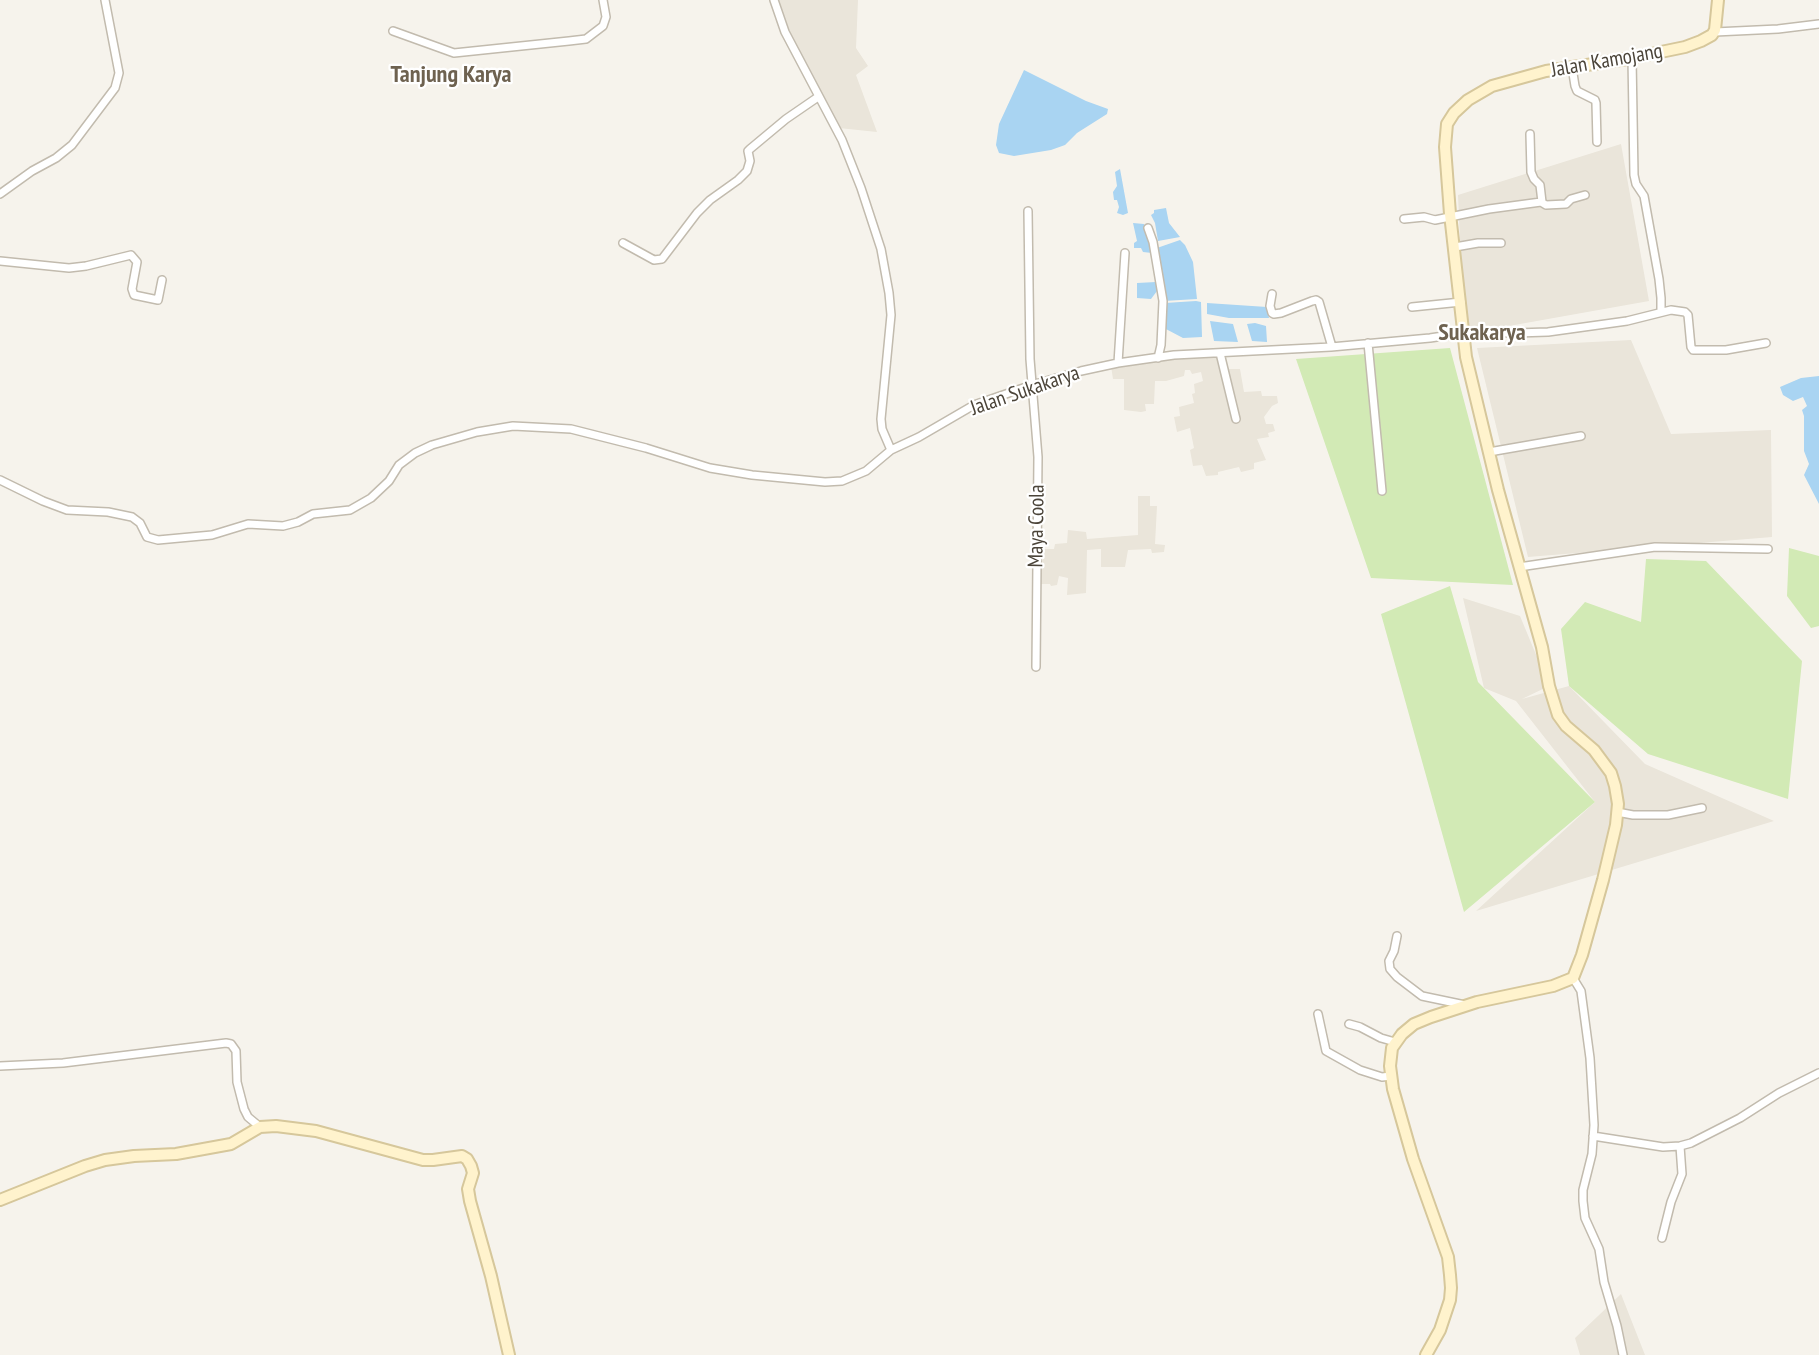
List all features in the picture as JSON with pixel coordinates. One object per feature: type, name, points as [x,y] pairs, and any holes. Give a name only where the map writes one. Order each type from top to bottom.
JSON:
[{"type":"main road","points":[[1714,32],[1718,19],[1718,0]]},
{"type":"main road","name":"Jalan Kamojang","points":[[1573,978],[1582,955],[1603,880],[1616,825],[1618,804],[1611,773],[1594,750],[1558,716],[1549,686],[1542,647],[1519,567],[1466,357],[1445,135],[1450,117],[1468,100],[1492,86],[1546,71],[1632,58],[1695,44],[1714,32]]},
{"type":"main road","points":[[1426,1355],[1440,1330],[1449,1300],[1451,1288],[1449,1263],[1413,1159],[1391,1076],[1391,1055],[1395,1042],[1414,1024],[1465,1005],[1553,986],[1573,978]]},
{"type":"main road","points":[[0,1200],[95,1163],[134,1156],[176,1154],[231,1144],[260,1127],[276,1126],[316,1131],[423,1160],[462,1156],[467,1159],[473,1173],[468,1189],[470,1201],[491,1276],[509,1355]]},
{"type":"street","points":[[0,194],[72,145],[116,88],[120,73],[105,0]]},
{"type":"street","points":[[393,31],[454,53],[586,39],[603,26],[606,17],[603,0]]},
{"type":"street","points":[[774,0],[785,32],[846,148],[874,226],[886,273],[891,315],[881,419],[882,429],[891,450]]},
{"type":"street","points":[[1714,32],[1778,29],[1819,24]]},
{"type":"street","points":[[1632,58],[1634,175],[1636,184],[1644,196],[1660,291],[1661,312],[1671,310],[1685,312],[1688,315],[1693,350],[1726,350],[1766,343]]},
{"type":"street","points":[[1572,67],[1577,91],[1595,100],[1596,103],[1597,142]]},
{"type":"street","points":[[623,243],[654,260],[662,259],[697,213],[710,200],[744,176],[749,167],[748,151],[786,119],[818,97]]},
{"type":"street","points":[[1530,134],[1531,172],[1540,186],[1542,202],[1546,206],[1566,204],[1571,199],[1585,195]]},
{"type":"street","points":[[1404,219],[1424,217],[1435,220],[1542,202]]},
{"type":"street","name":"Maya Coola","points":[[1028,211],[1028,294],[1038,457],[1036,667]]},
{"type":"street","points":[[1148,228],[1153,242],[1163,301],[1161,345],[1158,358]]},
{"type":"street","points":[[1455,247],[1478,243],[1501,243]]},
{"type":"street","points":[[1118,363],[1125,253]]},
{"type":"street","points":[[0,261],[69,268],[131,255],[137,262],[132,289],[134,295],[158,300],[162,280]]},
{"type":"street","points":[[1272,294],[1270,306],[1274,314],[1318,300],[1332,347]]},
{"type":"street","points":[[1412,307],[1461,302]]},
{"type":"street","name":"Jalan Sukakarya","points":[[0,480],[67,510],[108,512],[132,517],[140,523],[147,537],[158,540],[212,536],[248,524],[283,526],[298,522],[313,514],[350,510],[371,498],[389,481],[399,465],[425,448],[477,432],[513,426],[571,429],[646,448],[710,468],[760,476],[825,482],[842,481],[866,471],[891,450],[919,437],[974,405],[1032,385],[1118,363],[1220,352],[1332,347],[1470,332],[1548,332],[1627,321],[1661,312]]},
{"type":"street","points":[[1368,343],[1382,491]]},
{"type":"street","points":[[1220,352],[1236,419]]},
{"type":"street","points":[[1489,452],[1581,436]]},
{"type":"street","points":[[1519,567],[1655,547],[1768,549]]},
{"type":"street","points":[[1617,812],[1632,815],[1668,815],[1702,808]]},
{"type":"street","points":[[1397,936],[1389,961],[1390,969],[1397,977],[1422,996],[1465,1005]]},
{"type":"street","points":[[1573,978],[1581,991],[1590,1058],[1594,1125],[1592,1154],[1582,1201],[1585,1218],[1599,1249],[1604,1282],[1623,1355]]},
{"type":"street","points":[[1318,1014],[1326,1051],[1360,1070],[1382,1077],[1391,1076]]},
{"type":"street","points":[[1349,1024],[1395,1042]]},
{"type":"street","points":[[0,1066],[63,1063],[231,1044],[236,1051],[237,1082],[244,1109],[248,1117],[260,1127]]},
{"type":"street","points":[[1593,1136],[1664,1147],[1680,1146],[1700,1139],[1740,1118],[1779,1093],[1819,1073]]},
{"type":"street","points":[[1662,1238],[1671,1202],[1682,1174],[1680,1146]]},
{"type":"shaded area","points":[[776,0],[858,0],[856,48],[868,66],[856,75],[877,132],[839,128],[783,24]]},
{"type":"shaded area","points":[[1621,144],[1649,301],[1464,334],[1458,195]]},
{"type":"shaded area","points":[[1631,340],[1671,434],[1771,430],[1772,537],[1528,557],[1477,348]]},
{"type":"shaded area","points":[[1221,354],[1226,369],[1240,369],[1244,392],[1261,391],[1262,396],[1277,396],[1278,403],[1272,406],[1264,417],[1266,424],[1273,424],[1275,431],[1268,433],[1269,437],[1257,439],[1266,460],[1254,463],[1254,469],[1241,472],[1239,467],[1218,472],[1218,475],[1206,476],[1202,465],[1193,466],[1190,450],[1194,448],[1190,428],[1177,432],[1174,417],[1180,416],[1179,407],[1194,403],[1192,394],[1195,393],[1194,384],[1203,381],[1201,372],[1192,374],[1190,370],[1185,370],[1184,376],[1166,381],[1155,381],[1154,404],[1145,404],[1146,411],[1141,412],[1124,410],[1124,379],[1113,379],[1111,366],[1140,360]]},
{"type":"shaded area","points":[[1138,496],[1150,496],[1150,506],[1157,506],[1155,544],[1165,545],[1164,552],[1152,553],[1151,549],[1128,550],[1125,567],[1101,567],[1101,549],[1087,550],[1086,593],[1067,595],[1068,578],[1059,576],[1057,585],[1037,584],[1037,549],[1054,549],[1055,544],[1067,543],[1068,530],[1086,532],[1087,539],[1138,535]]},
{"type":"shaded area","points":[[1463,598],[1520,616],[1549,686],[1522,699],[1569,686],[1645,764],[1774,821],[1476,911],[1595,802],[1516,701],[1484,688]]},
{"type":"shaded area","points":[[1621,1294],[1645,1355],[1580,1355],[1575,1338]]},
{"type":"green space","points":[[1450,348],[1513,585],[1371,578],[1296,359]]},
{"type":"green space","points":[[1789,548],[1819,556],[1819,626],[1811,628],[1787,596]]},
{"type":"green space","points":[[1646,559],[1706,561],[1802,661],[1788,799],[1648,754],[1569,686],[1561,629],[1585,602],[1641,622]]},
{"type":"green space","points":[[1450,586],[1478,682],[1595,802],[1464,912],[1381,614]]},
{"type":"water","points":[[1024,70],[1086,101],[1108,109],[1107,114],[1077,133],[1065,145],[1051,150],[1014,156],[999,153],[996,145],[999,124]]},
{"type":"water","points":[[1120,169],[1128,213],[1123,215],[1117,213],[1119,207],[1117,200],[1114,200],[1113,192],[1117,186],[1115,172]]},
{"type":"water","points":[[1166,208],[1169,223],[1180,237],[1158,241],[1151,215],[1154,210]]},
{"type":"water","points":[[1133,223],[1144,224],[1147,238],[1152,243],[1152,253],[1143,252],[1141,248],[1134,248],[1134,243],[1137,241]]},
{"type":"water","points":[[1180,240],[1193,262],[1197,299],[1164,301],[1157,248]]},
{"type":"water","points":[[1156,282],[1157,291],[1151,299],[1137,298],[1137,283]]},
{"type":"water","points":[[1201,302],[1202,337],[1183,338],[1164,328],[1165,303]]},
{"type":"water","points":[[1207,303],[1267,307],[1269,318],[1229,318],[1207,314]]},
{"type":"water","points":[[1210,321],[1233,324],[1238,342],[1214,341]]},
{"type":"water","points":[[1255,323],[1266,326],[1267,342],[1252,341],[1247,324]]},
{"type":"water","points":[[1819,376],[1819,504],[1804,475],[1809,464],[1804,451],[1802,410],[1807,406],[1803,397],[1793,401],[1783,395],[1780,387],[1801,378]]},
{"type":"district","name":"Tanjung Karya","points":[[451,75]]},
{"type":"district","name":"Sukakarya","points":[[1482,333]]}]
